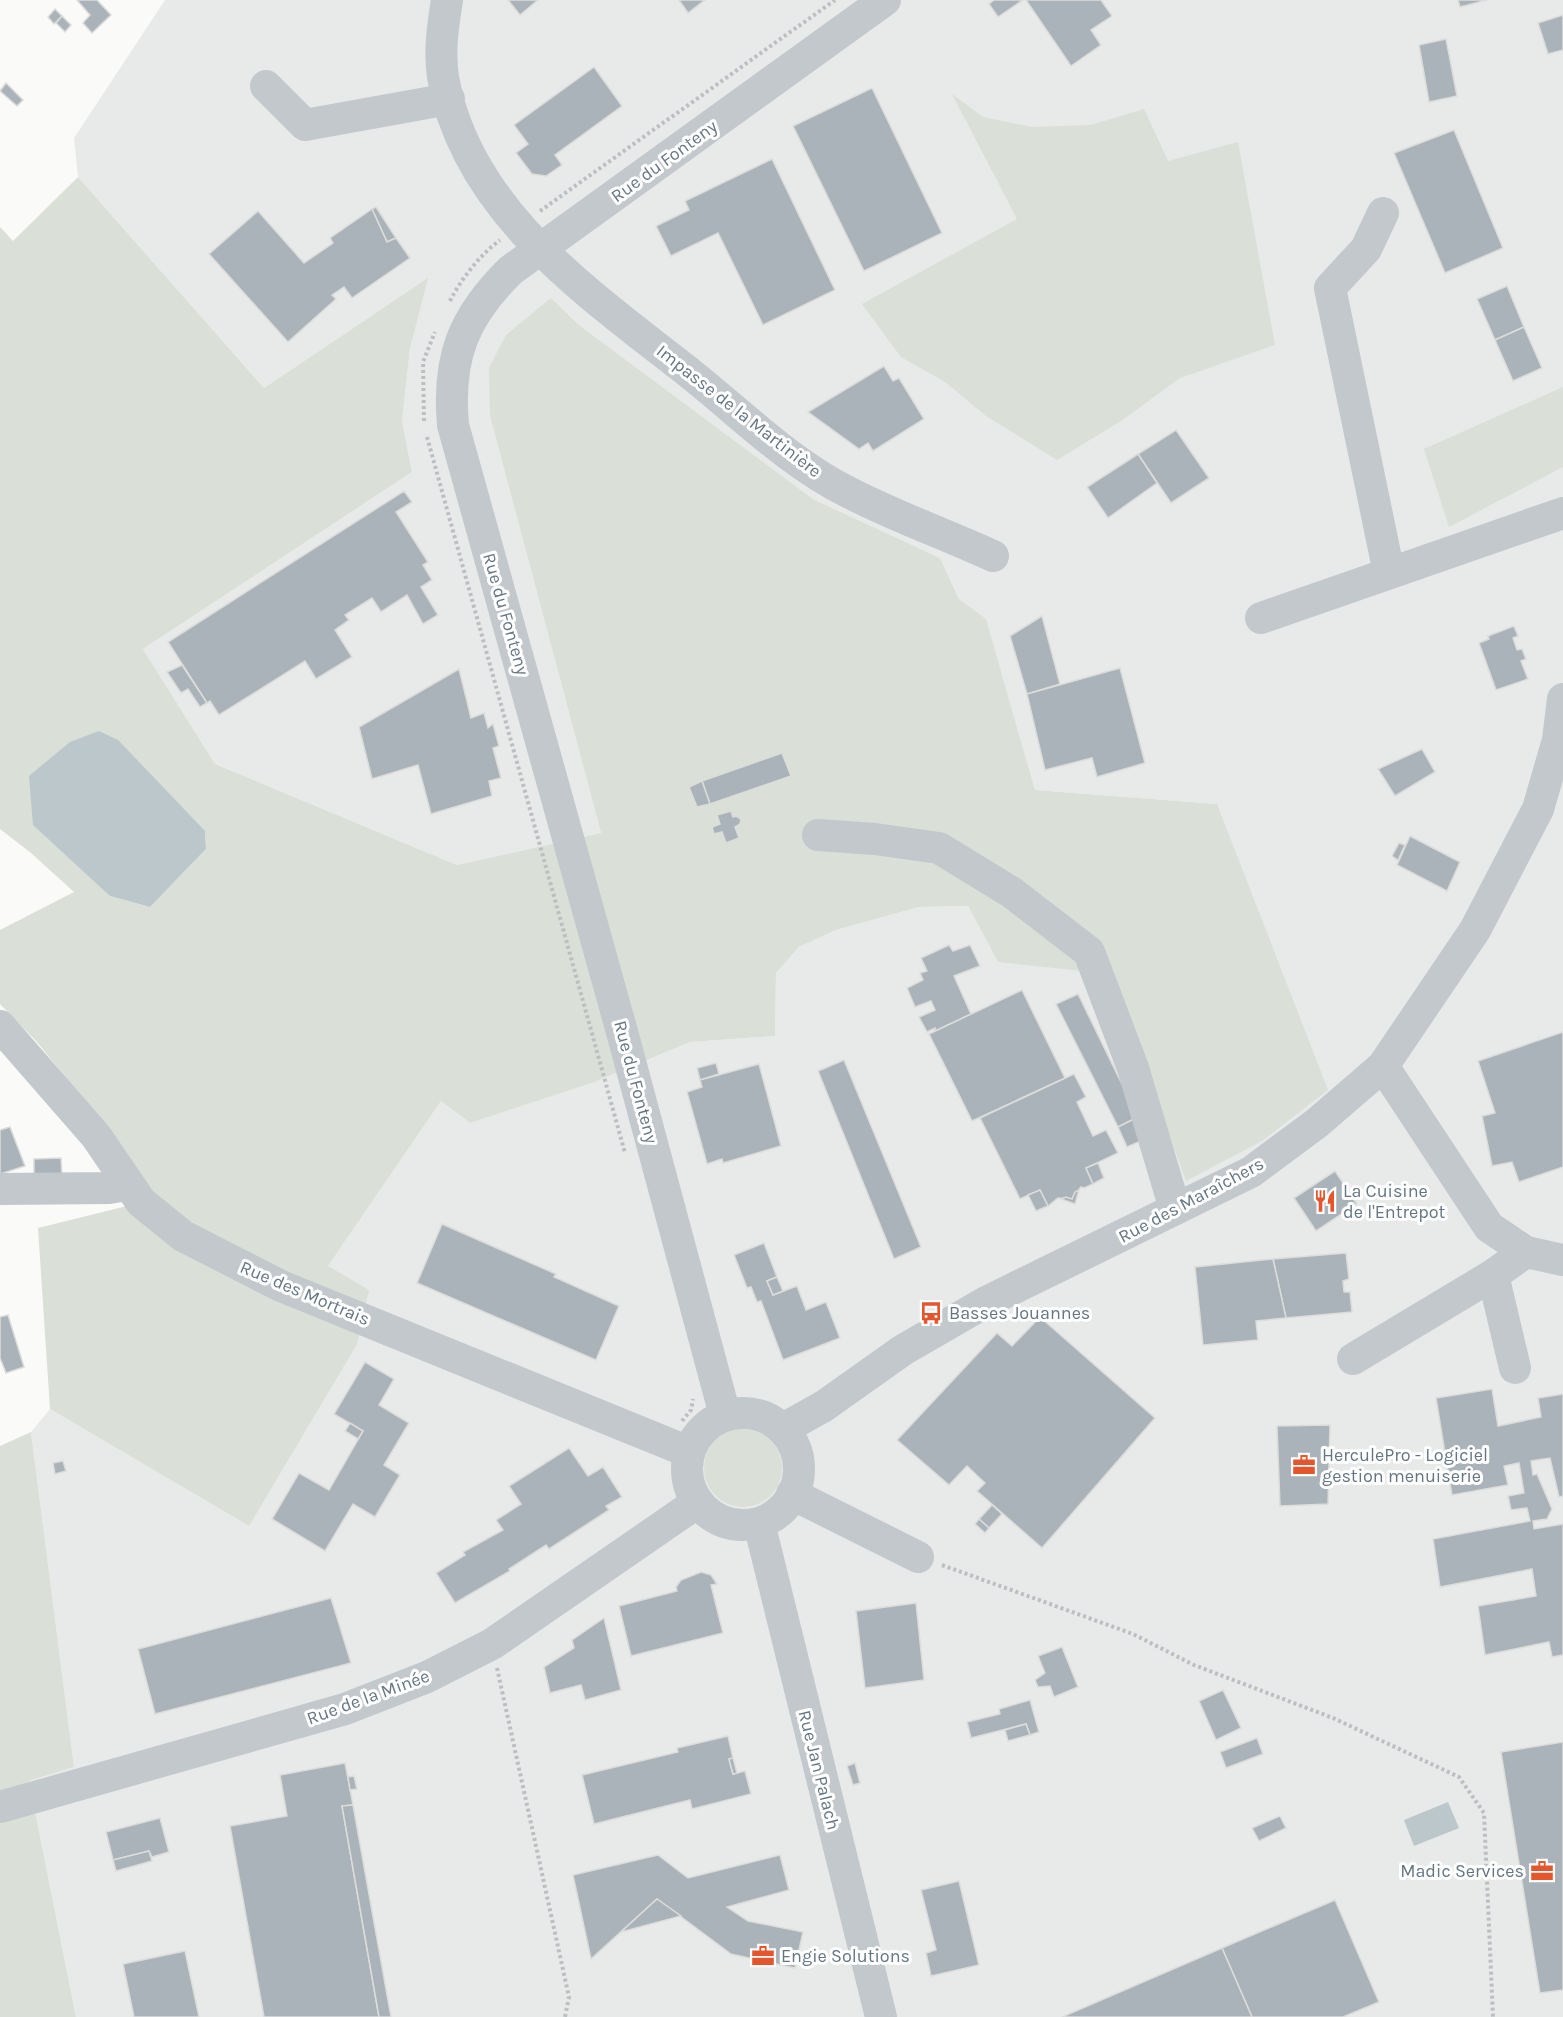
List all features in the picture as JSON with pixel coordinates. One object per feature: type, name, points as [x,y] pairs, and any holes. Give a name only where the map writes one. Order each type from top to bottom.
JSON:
[{"type":"street","name":"Impasse de la Martinière","points":[[447,0],[442,33],[442,61],[459,138],[488,184],[529,237],[592,297],[797,461],[847,492],[993,556]]},
{"type":"street","name":"Rue du Fonteny","points":[[725,1415],[622,1032],[453,425],[450,393],[456,353],[473,314],[529,237],[603,205],[885,0]]},
{"type":"street","points":[[266,86],[305,125],[322,124],[449,99]]},
{"type":"street","points":[[1383,213],[1366,249],[1330,288],[1389,573]]},
{"type":"street","points":[[1261,618],[1563,513]]},
{"type":"street","name":"Rue des Maraîchers","points":[[783,1429],[824,1406],[903,1350],[986,1302],[1251,1172],[1317,1123],[1383,1066],[1475,930],[1538,809],[1558,740],[1563,699]]},
{"type":"street","points":[[818,835],[875,838],[939,848],[1011,892],[1089,952],[1133,1068],[1175,1209]]},
{"type":"street","name":"Rue des Mortrais","points":[[0,1026],[96,1136],[127,1185],[159,1219],[183,1236],[281,1286],[683,1439]]},
{"type":"street","points":[[1383,1066],[1489,1227],[1526,1252],[1563,1260]]},
{"type":"street","points":[[0,1189],[109,1188],[127,1185]]},
{"type":"street","points":[[1353,1359],[1493,1275],[1526,1252]]},
{"type":"street","points":[[1493,1275],[1515,1368]]},
{"type":"street","points":[[740,1413],[756,1414],[783,1429],[797,1453],[797,1481],[783,1508],[759,1524],[739,1525],[709,1514],[698,1502],[688,1478],[683,1439],[725,1415],[740,1413]]},
{"type":"street","points":[[792,1494],[918,1557]]},
{"type":"street","name":"Rue de la Minée","points":[[0,1807],[345,1709],[427,1677],[492,1644],[698,1502]]},
{"type":"street","name":"Rue Jan Palach","points":[[759,1524],[880,2017]]},
{"type":"path","points":[[448,304],[458,286],[491,246],[529,237],[835,0]]},
{"type":"path","points":[[438,322],[423,362],[422,408],[430,455],[626,1155]]},
{"type":"path","points":[[683,1439],[694,1395]]},
{"type":"path","points":[[918,1557],[1133,1634],[1194,1665],[1333,1718],[1459,1777],[1484,1813],[1493,2017]]},
{"type":"path","points":[[492,1644],[569,1997],[566,2017]]},
{"type":"shaded area","points":[[165,0],[1563,0],[1563,2017],[76,2017],[29,1781],[74,1767],[31,1432],[50,1409],[249,1526],[328,1266],[441,1101],[470,1123],[592,1083],[690,1042],[775,1036],[776,973],[799,947],[836,930],[919,907],[968,906],[998,962],[1217,804],[1035,790],[986,620],[959,599],[940,558],[813,499],[579,325],[551,298],[490,416],[601,833],[457,865],[215,764],[143,649],[412,472],[402,421],[410,349],[427,279],[264,388],[78,177],[74,138]]},
{"type":"shaded area","points":[[952,94],[983,117],[1032,127],[1091,125],[1144,109],[1168,161],[1238,142],[1275,345],[1180,378],[1121,421],[1057,460],[986,416],[945,382],[901,357],[862,304],[1017,219]]},
{"type":"shaded area","points":[[78,177],[264,388],[428,278],[410,349],[402,421],[412,472],[143,649],[215,764],[457,865],[601,833],[490,416],[489,368],[506,335],[551,298],[579,325],[813,499],[940,558],[959,599],[986,619],[1035,790],[1217,804],[1328,1090],[1262,1141],[1186,1181],[1112,974],[998,962],[968,906],[919,907],[836,930],[799,947],[776,973],[775,1036],[690,1042],[592,1083],[470,1123],[441,1101],[328,1266],[369,1290],[357,1344],[249,1526],[50,1409],[38,1228],[131,1205],[126,1152],[37,1042],[0,1004],[0,930],[74,892],[31,853],[0,829],[0,227],[13,241]],"holes":[[[205,831],[206,849],[150,907],[110,896],[75,861]]]},
{"type":"shaded area","points":[[1563,387],[1563,467],[1449,527],[1424,449]]},
{"type":"shaded area","points":[[99,731],[118,740],[205,831],[206,849],[150,907],[110,896],[33,825],[29,776],[70,742]]},
{"type":"shaded area","points":[[735,1429],[751,1429],[765,1435],[776,1446],[782,1460],[782,1476],[776,1490],[765,1501],[751,1507],[735,1507],[721,1501],[710,1490],[704,1476],[704,1460],[710,1446],[721,1435]]},
{"type":"shaded area","points":[[31,1432],[74,1767],[29,1781],[76,2017],[0,2017],[0,1446]]},
{"type":"shaded area","points":[[1448,1802],[1459,1828],[1414,1846],[1404,1820]]},
{"type":"building","points":[[77,0],[97,0],[111,15],[92,33],[83,23],[90,15]]},
{"type":"building","points":[[508,0],[538,0],[520,15]]},
{"type":"building","points":[[679,0],[705,0],[688,13]]},
{"type":"building","points":[[994,0],[1023,0],[998,17],[989,4]]},
{"type":"building","points":[[1026,0],[1101,0],[1112,16],[1091,30],[1101,45],[1071,66]]},
{"type":"building","points":[[1458,0],[1487,0],[1460,7]]},
{"type":"building","points":[[55,9],[62,16],[54,24],[48,17]]},
{"type":"building","points":[[1563,15],[1563,50],[1548,54],[1538,23]]},
{"type":"building","points":[[62,16],[71,25],[65,32],[56,23]]},
{"type":"building","points":[[1446,39],[1457,96],[1429,102],[1419,45]]},
{"type":"building","points":[[594,67],[622,106],[555,155],[562,165],[546,176],[532,174],[516,153],[528,144],[514,125]]},
{"type":"building","points":[[6,83],[23,100],[17,106],[0,91]]},
{"type":"building","points":[[872,88],[942,233],[864,271],[793,126]]},
{"type":"building","points":[[1454,130],[1503,248],[1445,273],[1394,153]]},
{"type":"building","points":[[772,159],[835,290],[763,325],[718,233],[671,256],[656,226],[689,210],[685,201]]},
{"type":"building","points":[[376,207],[396,238],[387,242],[372,209]]},
{"type":"building","points":[[372,209],[387,242],[396,238],[410,258],[352,298],[344,287],[332,295],[336,299],[288,342],[209,254],[258,211],[304,263],[333,243],[330,238]]},
{"type":"building","points":[[1507,286],[1524,327],[1495,340],[1477,299]]},
{"type":"building","points":[[1524,327],[1542,368],[1513,381],[1495,340]]},
{"type":"building","points":[[884,366],[893,381],[899,378],[924,419],[873,451],[868,443],[859,449],[808,412]]},
{"type":"building","points":[[1176,430],[1209,478],[1171,503],[1138,454]]},
{"type":"building","points":[[1138,454],[1157,483],[1108,518],[1087,487]]},
{"type":"building","points":[[404,491],[412,502],[396,512],[428,562],[423,565],[432,580],[421,587],[438,615],[423,624],[407,595],[381,612],[372,598],[345,615],[349,620],[335,630],[352,657],[316,679],[305,661],[219,715],[210,701],[207,703],[168,642]]},
{"type":"building","points":[[1042,616],[1060,684],[1027,694],[1010,636]]},
{"type":"building","points":[[1514,626],[1518,636],[1513,638],[1517,650],[1522,649],[1526,659],[1521,661],[1528,679],[1496,690],[1479,643],[1489,639],[1488,636]]},
{"type":"building","points":[[182,665],[207,703],[200,707],[188,689],[181,693],[167,672]]},
{"type":"building","points":[[1120,668],[1145,763],[1097,777],[1092,758],[1045,770],[1027,694]]},
{"type":"building","points":[[459,669],[471,718],[484,713],[488,728],[493,724],[499,746],[493,748],[501,778],[489,781],[492,796],[431,814],[418,765],[372,779],[359,727]]},
{"type":"building","points":[[1422,749],[1435,772],[1395,796],[1378,769]]},
{"type":"building","points":[[782,753],[791,776],[710,804],[702,781]]},
{"type":"building","points":[[702,781],[710,804],[697,807],[689,787]]},
{"type":"building","points":[[731,811],[733,817],[741,819],[740,824],[735,827],[739,838],[726,843],[722,832],[714,834],[712,827],[720,824],[717,815]]},
{"type":"building","points":[[1410,836],[1460,862],[1447,891],[1397,865]]},
{"type":"building","points":[[1399,843],[1405,845],[1398,860],[1392,856]]},
{"type":"building","points":[[949,945],[953,951],[970,945],[980,966],[954,976],[971,1014],[935,1031],[935,1028],[927,1032],[919,1017],[935,1010],[931,1001],[915,1007],[907,988],[923,980],[920,973],[927,971],[921,958]]},
{"type":"building","points":[[1022,990],[1065,1078],[972,1121],[929,1034]]},
{"type":"building","points":[[1078,994],[1138,1117],[1118,1127],[1056,1004]]},
{"type":"building","points":[[1563,1032],[1563,1167],[1519,1182],[1512,1162],[1492,1166],[1482,1116],[1495,1113],[1478,1061]]},
{"type":"building","points":[[844,1060],[921,1247],[894,1259],[818,1071]]},
{"type":"building","points":[[716,1063],[719,1074],[700,1080],[697,1068]]},
{"type":"building","points":[[759,1064],[781,1146],[723,1163],[722,1159],[707,1164],[687,1092],[702,1087],[700,1080]]},
{"type":"building","points":[[1074,1074],[1086,1097],[1077,1102],[1093,1136],[1106,1130],[1118,1153],[1086,1168],[1093,1184],[1081,1187],[1072,1199],[1058,1198],[1048,1206],[1040,1190],[1020,1199],[980,1118]]},
{"type":"building","points":[[1138,1117],[1141,1141],[1127,1147],[1118,1127]]},
{"type":"building","points":[[10,1127],[25,1166],[0,1174],[0,1130]]},
{"type":"building","points":[[61,1158],[62,1176],[34,1176],[34,1159]]},
{"type":"building","points":[[1098,1163],[1104,1178],[1093,1184],[1086,1168]]},
{"type":"building","name":"La Cuisine de l'Entrepot","points":[[1335,1171],[1357,1204],[1316,1231],[1294,1198]]},
{"type":"building","points":[[1040,1190],[1048,1206],[1036,1211],[1028,1195]]},
{"type":"building","points":[[1079,1190],[1075,1204],[1061,1199],[1066,1197],[1072,1199],[1075,1192]]},
{"type":"building","points":[[442,1224],[556,1274],[554,1277],[619,1306],[596,1360],[417,1283]]},
{"type":"building","points":[[764,1243],[777,1277],[767,1281],[773,1295],[797,1286],[806,1310],[826,1302],[840,1338],[783,1360],[761,1301],[757,1302],[751,1287],[747,1288],[734,1255]]},
{"type":"building","points":[[1346,1253],[1349,1279],[1343,1281],[1344,1292],[1350,1292],[1352,1312],[1286,1318],[1273,1259]]},
{"type":"building","points":[[1273,1259],[1286,1318],[1256,1321],[1258,1340],[1203,1345],[1195,1267]]},
{"type":"building","points":[[777,1277],[783,1291],[773,1295],[767,1281]]},
{"type":"building","points":[[8,1315],[24,1367],[6,1373],[0,1358],[0,1317]]},
{"type":"building","points":[[1040,1317],[1155,1418],[1042,1548],[977,1491],[985,1483],[967,1466],[949,1485],[897,1440],[997,1333],[1012,1346]]},
{"type":"building","points":[[365,1362],[394,1379],[379,1405],[409,1423],[384,1465],[400,1475],[375,1517],[353,1504],[325,1551],[272,1519],[299,1473],[329,1490],[363,1431],[334,1414]]},
{"type":"building","points":[[1492,1389],[1498,1426],[1541,1417],[1538,1398],[1563,1394],[1563,1496],[1559,1497],[1550,1458],[1531,1461],[1533,1475],[1537,1474],[1552,1509],[1547,1519],[1533,1521],[1534,1529],[1563,1524],[1563,1655],[1552,1657],[1549,1642],[1485,1655],[1478,1606],[1536,1596],[1532,1569],[1440,1587],[1433,1539],[1530,1521],[1527,1508],[1511,1510],[1508,1496],[1524,1493],[1519,1463],[1504,1466],[1508,1485],[1452,1495],[1436,1398]]},
{"type":"building","points":[[350,1423],[363,1431],[358,1439],[345,1431]]},
{"type":"building","name":"HerculePro - Logiciel gestion menuiserie","points":[[1330,1425],[1328,1504],[1280,1506],[1277,1426]]},
{"type":"building","points":[[569,1448],[588,1476],[603,1467],[622,1497],[606,1506],[609,1510],[549,1549],[546,1545],[509,1569],[510,1571],[455,1603],[436,1573],[465,1555],[463,1552],[503,1530],[496,1520],[521,1504],[509,1486]]},
{"type":"building","points":[[63,1461],[66,1471],[55,1474],[53,1463]]},
{"type":"building","points":[[992,1505],[1002,1514],[989,1528],[979,1519]]},
{"type":"building","points":[[979,1519],[989,1528],[985,1533],[975,1524]]},
{"type":"building","points":[[701,1572],[711,1575],[717,1584],[711,1585],[723,1633],[631,1656],[619,1606],[677,1591],[676,1587],[681,1580]]},
{"type":"building","points":[[331,1598],[351,1663],[155,1714],[138,1649]]},
{"type":"building","points":[[916,1603],[924,1680],[865,1688],[856,1611]]},
{"type":"building","points":[[604,1618],[621,1690],[585,1700],[581,1685],[550,1693],[544,1667],[574,1648],[572,1640]]},
{"type":"building","points":[[1062,1647],[1078,1687],[1054,1697],[1050,1686],[1038,1687],[1035,1680],[1045,1673],[1038,1656]]},
{"type":"building","points":[[1223,1690],[1241,1728],[1216,1740],[1199,1701]]},
{"type":"building","points":[[1030,1700],[1039,1732],[1030,1735],[1026,1724],[971,1738],[967,1722],[1000,1714],[999,1709]]},
{"type":"building","points":[[1026,1724],[1030,1735],[1008,1741],[1005,1730]]},
{"type":"building","points":[[728,1736],[733,1758],[729,1759],[733,1774],[745,1771],[751,1794],[692,1809],[690,1800],[594,1824],[582,1775],[678,1752],[677,1748]]},
{"type":"building","points":[[1257,1738],[1263,1754],[1226,1768],[1220,1752]]},
{"type":"building","name":"Madic Services","points":[[1563,1742],[1563,1990],[1540,1993],[1501,1752]]},
{"type":"building","points":[[733,1758],[737,1773],[733,1774],[729,1759]]},
{"type":"building","points":[[345,1763],[353,1805],[342,1806],[379,2017],[264,2017],[230,1826],[287,1816],[280,1775]]},
{"type":"building","points":[[855,1763],[860,1783],[853,1785],[847,1766]]},
{"type":"building","points":[[354,1776],[357,1789],[350,1790],[348,1777]]},
{"type":"building","points":[[353,1805],[391,2017],[379,2017],[342,1806]]},
{"type":"building","points":[[1280,1816],[1286,1828],[1259,1841],[1252,1828]]},
{"type":"building","points":[[160,1818],[169,1852],[152,1857],[149,1851],[113,1860],[106,1832]]},
{"type":"building","points":[[149,1851],[152,1861],[116,1871],[113,1860]]},
{"type":"building","points":[[658,1855],[688,1878],[780,1855],[789,1890],[727,1907],[748,1921],[803,1932],[795,1968],[731,1954],[657,1899],[591,1959],[573,1875]]},
{"type":"building","points":[[959,1881],[979,1965],[931,1976],[926,1953],[936,1950],[921,1890]]},
{"type":"building","points":[[657,1899],[681,1916],[621,1932]]},
{"type":"building","points":[[1335,1900],[1379,2002],[1343,2017],[1252,2017],[1222,1948]]},
{"type":"building","points":[[1222,1948],[1252,2017],[1062,2017]]},
{"type":"building","points":[[185,1951],[199,2017],[134,2017],[123,1964]]},
{"type":"place","name":"La Cuisine de l'Entrepot","points":[[1325,1201]]},
{"type":"place","name":"Basses Jouannes","points":[[931,1313]]},
{"type":"place","name":"HerculePro - Logiciel gestion menuiserie","points":[[1304,1465]]},
{"type":"place","name":"Madic Services","points":[[1542,1871]]},
{"type":"place","name":"Engie Solutions","points":[[763,1956]]}]
